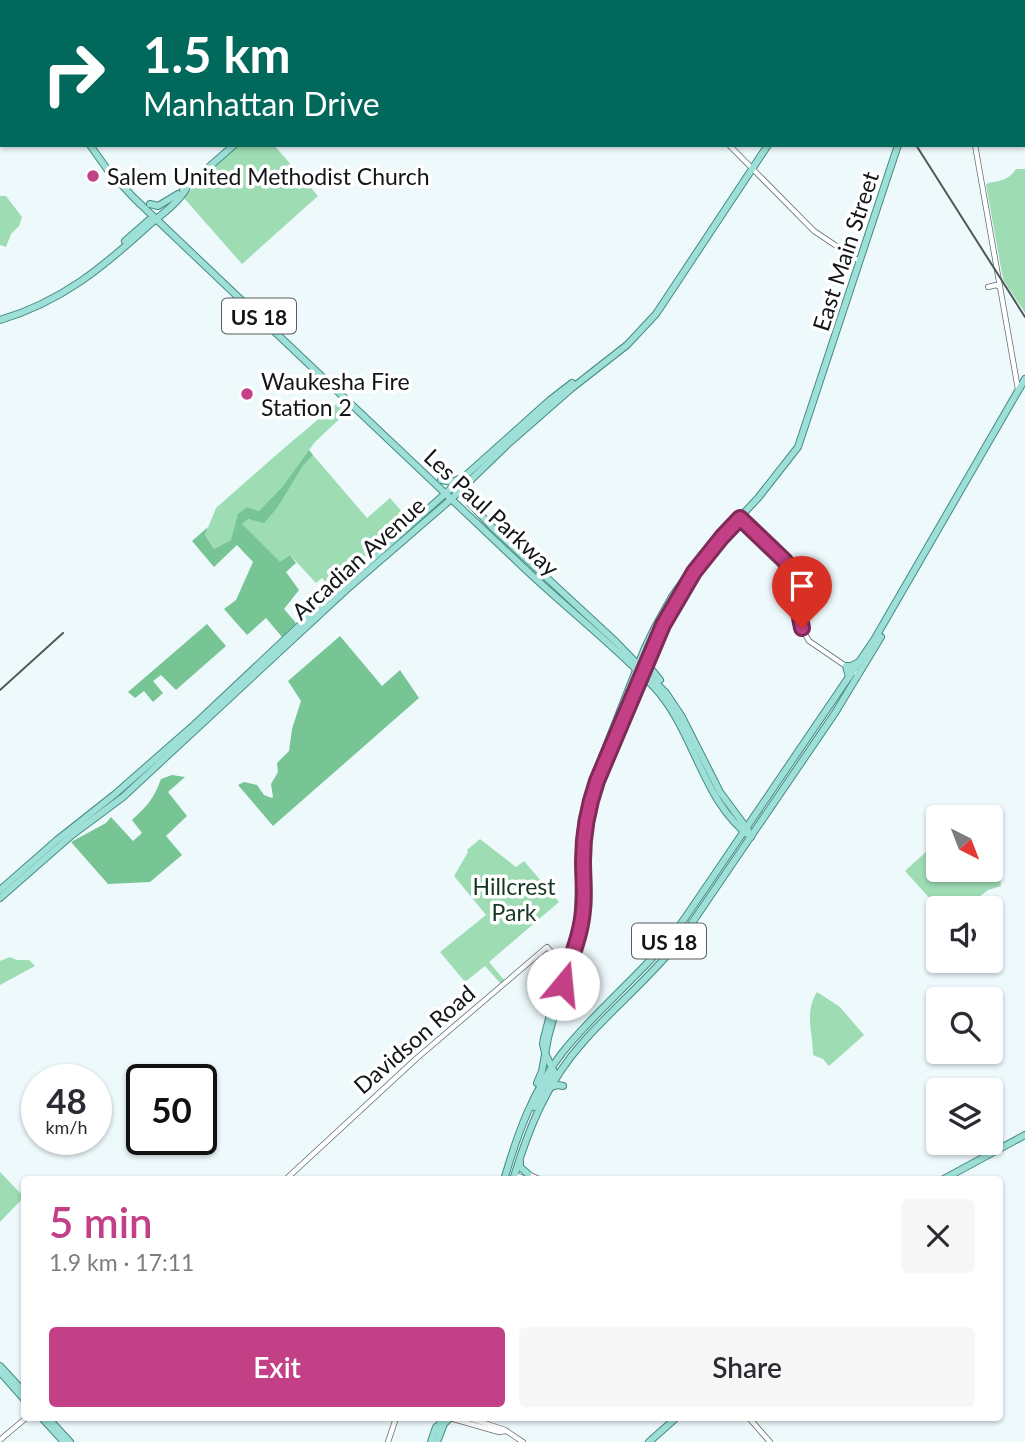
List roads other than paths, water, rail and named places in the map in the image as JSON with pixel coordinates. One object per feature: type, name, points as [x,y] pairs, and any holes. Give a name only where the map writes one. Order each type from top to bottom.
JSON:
[{"type":"main road","name":"Les Paul Parkway","points":[[91,147],[107,169],[136,200],[157,215],[163,225],[405,455],[421,465],[451,494],[458,505],[600,636],[623,661],[640,671],[669,696],[682,717],[722,805],[730,818],[749,834]]},
{"type":"main road","points":[[150,204],[158,206],[186,189],[232,147]]},
{"type":"main road","name":"Arcadian Avenue","points":[[477,466],[564,392],[634,339],[656,314],[767,147]]},
{"type":"main road","name":"East Main Street","points":[[686,579],[798,447],[897,147]]},
{"type":"main road","points":[[114,254],[125,241],[180,197],[186,189]]},
{"type":"main road","points":[[127,191],[157,215]]},
{"type":"main road","points":[[0,320],[25,312],[65,293],[92,274],[139,234],[178,194]]},
{"type":"main road","points":[[136,200],[147,218],[145,223]]},
{"type":"main road","points":[[139,234],[158,224],[163,225]]},
{"type":"main road","points":[[253,310],[282,334],[287,334]]},
{"type":"main road","points":[[749,834],[797,768],[856,677],[1025,380],[1017,376]]},
{"type":"main road","name":"Arcadian Avenue","points":[[210,713],[342,586],[437,501],[466,484],[564,392]]},
{"type":"main road","points":[[405,455],[436,490],[437,501]]},
{"type":"main road","points":[[441,480],[454,482],[477,466]]},
{"type":"main road","points":[[466,484],[479,468],[477,466]]},
{"type":"main road","points":[[404,540],[412,529],[466,481],[477,466]]},
{"type":"main road","name":"Les Paul Parkway","points":[[466,484],[463,494],[466,499],[493,528],[628,654],[666,701],[682,728],[687,731],[720,792],[749,834]]},
{"type":"main road","name":"Arcadian Avenue","points":[[167,753],[439,509],[451,494]]},
{"type":"main road","points":[[439,509],[450,504],[458,505]]},
{"type":"main road","points":[[478,523],[528,562]]},
{"type":"main road","points":[[628,654],[637,656],[648,650],[686,579]]},
{"type":"main road","points":[[582,893],[580,840],[593,780],[649,649],[653,629],[673,594],[686,579]]},
{"type":"main road","points":[[542,584],[547,583],[589,618]]},
{"type":"main road","points":[[653,629],[663,625]]},
{"type":"main road","points":[[511,1153],[524,1109],[540,1077],[580,917],[587,821],[597,781],[657,631],[653,629]]},
{"type":"main road","points":[[648,650],[648,665],[669,696]]},
{"type":"main road","points":[[617,731],[623,709],[648,659]]},
{"type":"main road","points":[[846,666],[864,659]]},
{"type":"main road","points":[[846,666],[856,677]]},
{"type":"main road","points":[[828,722],[854,674],[856,677]]},
{"type":"main road","points":[[749,834],[753,818],[776,784],[856,677]]},
{"type":"main road","points":[[630,701],[643,684],[648,683],[654,687]]},
{"type":"main road","points":[[800,749],[803,759]]},
{"type":"main road","points":[[797,768],[800,749]]},
{"type":"main road","points":[[0,890],[58,839],[167,753]]},
{"type":"main road","points":[[0,898],[72,835],[122,797],[167,753]]},
{"type":"main road","points":[[712,894],[741,852],[776,784]]},
{"type":"main road","points":[[722,805],[749,834]]},
{"type":"main road","points":[[586,806],[587,821]]},
{"type":"main road","points":[[730,818],[738,832],[738,841]]},
{"type":"main road","points":[[740,820],[753,818]]},
{"type":"main road","name":"US 18","points":[[511,1175],[511,1153],[534,1096],[560,1055],[656,955],[738,841],[749,834]]},
{"type":"main road","name":"US 18","points":[[511,1175],[527,1134],[556,1076],[597,1027],[676,946],[749,834]]},
{"type":"main road","points":[[701,895],[702,909]]},
{"type":"main road","points":[[556,1076],[543,1044],[580,917]]},
{"type":"main road","points":[[650,974],[650,966],[673,941],[685,918]]},
{"type":"main road","points":[[554,955],[563,959],[568,955]]},
{"type":"main road","points":[[597,1027],[598,1019],[626,986]]},
{"type":"main road","points":[[547,1025],[548,1038]]},
{"type":"main road","points":[[556,1076],[558,1068],[587,1025],[591,1029],[576,1051]]},
{"type":"main road","points":[[546,1055],[553,1059],[560,1055]]},
{"type":"main road","points":[[527,1134],[530,1116],[552,1076],[551,1068]]},
{"type":"main road","points":[[550,1087],[563,1086]]},
{"type":"main road","points":[[511,1175],[523,1124]]},
{"type":"main road","points":[[950,1176],[1025,1135]]},
{"type":"main road","points":[[520,1157],[520,1167],[528,1176]]},
{"type":"main road","points":[[0,1366],[21,1389]]},
{"type":"main road","points":[[0,1372],[21,1396]]},
{"type":"main road","points":[[45,1421],[64,1442]]},
{"type":"main road","points":[[51,1421],[70,1442]]},
{"type":"main road","points":[[432,1442],[436,1421]]},
{"type":"main road","points":[[432,1442],[447,1421]]},
{"type":"main road","points":[[649,1442],[673,1421]]},
{"type":"street","points":[[731,147],[815,232],[859,261]]},
{"type":"street","points":[[975,147],[1018,389]]},
{"type":"street","points":[[988,287],[996,285],[1002,290]]},
{"type":"street","points":[[740,518],[785,561],[792,576],[801,627],[805,635],[812,644],[846,666]]},
{"type":"street","name":"Davidson Road","points":[[289,1176],[417,1058],[543,950],[547,947],[554,955]]},
{"type":"street","points":[[554,955],[566,968]]},
{"type":"street","points":[[0,1440],[22,1421]]},
{"type":"street","points":[[388,1442],[395,1421]]},
{"type":"street","points":[[460,1421],[499,1432],[507,1431]]},
{"type":"street","points":[[478,1421],[507,1431],[523,1442]]},
{"type":"street","points":[[752,1421],[771,1442]]},
{"type":"railway","points":[[917,147],[1025,317]]},
{"type":"railway","points":[[0,690],[63,633]]},
{"type":"place","name":"Salem United Methodist Church","points":[[93,176]]},
{"type":"place","name":"Waukesha Fire Station 2","points":[[247,394]]},
{"type":"park label","name":"Hillcrest Park","points":[[514,899]]}]
